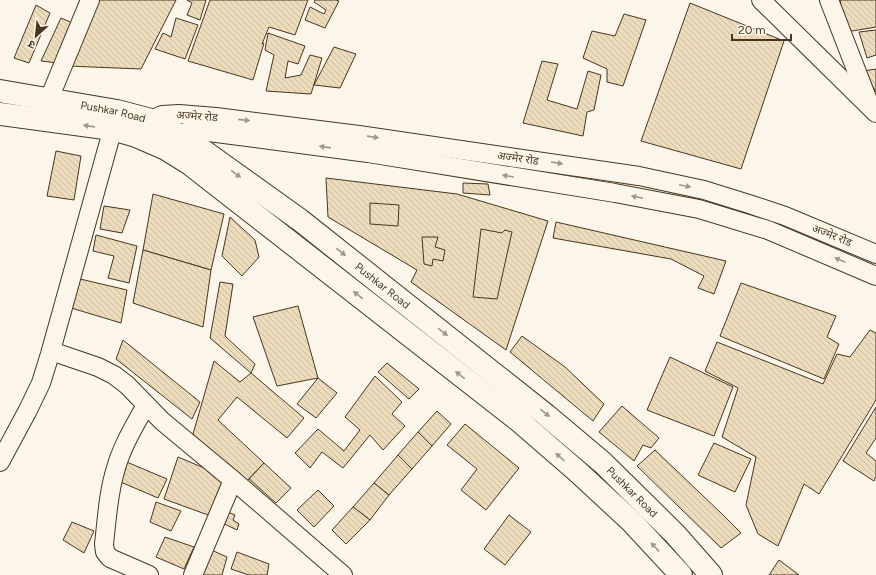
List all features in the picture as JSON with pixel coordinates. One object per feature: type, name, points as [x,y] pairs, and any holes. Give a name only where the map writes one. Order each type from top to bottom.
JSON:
[{"type":"highway","name":"Pushkar Road","points":[[0,91],[49,99],[143,128],[172,142],[205,152],[300,220],[546,415],[603,463],[675,534],[711,575]]},
{"type":"highway","name":"Pushkar Road","points":[[0,114],[115,120]]},
{"type":"highway","name":"Pushkar Road","points":[[172,142],[190,164],[518,420],[578,472],[632,522],[681,575]]},
{"type":"street","points":[[49,99],[90,0]]},
{"type":"street","points":[[760,0],[839,79],[873,110]]},
{"type":"street","points":[[829,0],[873,110]]},
{"type":"street","name":"अज्मेर रोड","points":[[143,128],[162,115],[179,114],[259,122],[639,176],[704,190],[786,216],[876,254]]},
{"type":"street","points":[[0,462],[28,410],[41,382],[115,120]]},
{"type":"street","name":"अज्मेर रोड","points":[[172,142],[188,130],[201,130],[368,153],[614,193],[699,209],[768,230],[876,276]]},
{"type":"street","points":[[699,209],[704,190]]},
{"type":"street","points":[[51,351],[98,367],[114,375],[127,385],[162,421],[343,575]]},
{"type":"street","points":[[146,405],[122,450],[116,467],[112,482],[104,544],[105,552],[110,558],[149,575]]},
{"type":"street","points":[[193,575],[233,480]]},
{"type":"building","points":[[97,0],[176,0],[141,69],[68,66]]},
{"type":"building","points":[[187,0],[206,0],[200,20],[187,15],[192,3]]},
{"type":"building","points":[[210,0],[308,0],[295,35],[269,27],[262,44],[264,43],[253,80],[188,61]]},
{"type":"building","points":[[315,0],[339,1],[325,28],[305,20],[310,7],[324,14],[326,10],[314,2]]},
{"type":"building","points":[[840,0],[876,0],[876,27],[846,32]]},
{"type":"building","points":[[690,3],[784,41],[741,169],[641,141]]},
{"type":"building","points":[[36,5],[50,13],[29,63],[14,58]]},
{"type":"building","points":[[624,14],[646,20],[623,86],[607,82],[607,69],[583,58],[592,31],[615,36]]},
{"type":"building","points":[[61,18],[75,24],[58,63],[41,61]]},
{"type":"building","points":[[176,18],[198,25],[185,59],[155,49],[163,33],[171,37]]},
{"type":"building","points":[[876,30],[876,55],[867,58],[859,32]]},
{"type":"building","points":[[268,33],[305,46],[298,64],[288,61],[285,78],[301,75],[310,55],[322,58],[311,94],[266,91],[274,55],[265,50]]},
{"type":"building","points":[[334,47],[356,54],[340,88],[314,85]]},
{"type":"building","points":[[542,61],[558,64],[547,100],[577,109],[588,71],[601,75],[594,110],[587,112],[583,136],[523,123]]},
{"type":"building","points":[[876,69],[876,92],[863,71]]},
{"type":"building","points":[[56,151],[81,156],[74,200],[47,196]]},
{"type":"building","points":[[326,178],[457,194],[548,221],[506,350],[411,282],[417,270],[328,217]]},
{"type":"building","points":[[463,183],[488,184],[490,195],[463,193]]},
{"type":"building","points":[[153,194],[224,214],[211,270],[143,250]]},
{"type":"building","points":[[370,203],[399,205],[398,226],[370,224]]},
{"type":"building","points":[[104,206],[130,210],[122,233],[100,229]]},
{"type":"building","points":[[230,217],[255,240],[259,257],[242,276],[222,256]]},
{"type":"building","points":[[556,222],[726,261],[714,294],[698,288],[704,276],[671,259],[553,238]]},
{"type":"building","points":[[481,229],[502,233],[505,230],[512,232],[497,299],[473,297]]},
{"type":"building","points":[[96,235],[137,246],[129,283],[108,278],[114,256],[93,251]]},
{"type":"building","points":[[422,237],[438,237],[435,247],[445,250],[443,261],[433,259],[432,266],[424,264]]},
{"type":"building","points":[[143,250],[211,270],[203,327],[133,303]]},
{"type":"building","points":[[76,278],[127,290],[121,323],[68,307]]},
{"type":"building","points":[[220,282],[233,284],[225,336],[255,364],[251,373],[210,338]]},
{"type":"building","points":[[741,283],[836,316],[827,337],[839,344],[824,379],[720,336]]},
{"type":"building","points":[[298,306],[318,378],[277,386],[253,317]]},
{"type":"building","points":[[870,330],[876,333],[876,400],[819,494],[804,484],[778,546],[758,534],[746,505],[756,457],[722,437],[738,388],[705,371],[717,342],[823,384],[837,354],[850,357]]},
{"type":"building","points":[[522,336],[565,367],[604,404],[593,421],[510,352]]},
{"type":"building","points":[[123,340],[200,402],[192,419],[116,359]]},
{"type":"building","points":[[670,357],[733,387],[714,436],[647,410]]},
{"type":"building","points":[[214,361],[240,382],[251,373],[304,418],[287,438],[237,397],[218,420],[264,463],[244,484],[191,441]]},
{"type":"building","points":[[387,363],[419,389],[409,399],[378,372]]},
{"type":"building","points":[[375,376],[402,402],[392,414],[405,426],[383,450],[370,435],[343,468],[322,452],[310,468],[295,453],[318,429],[344,451],[360,430],[345,417]]},
{"type":"building","points":[[318,378],[337,393],[316,418],[297,404]]},
{"type":"building","points":[[622,406],[659,438],[651,448],[643,445],[634,461],[599,432]]},
{"type":"building","points":[[876,407],[876,438],[866,453],[876,461],[876,477],[874,481],[843,461]]},
{"type":"building","points":[[437,411],[451,424],[432,446],[418,432]]},
{"type":"building","points":[[465,424],[519,468],[486,510],[461,490],[477,469],[447,445]]},
{"type":"building","points":[[418,432],[432,446],[412,469],[398,455]]},
{"type":"building","points":[[714,443],[751,459],[735,492],[698,475]]},
{"type":"building","points":[[655,450],[741,533],[721,548],[637,466]]},
{"type":"building","points":[[398,455],[412,469],[389,495],[374,483]]},
{"type":"building","points":[[178,457],[228,478],[208,515],[164,499]]},
{"type":"building","points":[[122,460],[167,479],[158,498],[116,480]]},
{"type":"building","points":[[264,463],[291,488],[276,503],[249,479]]},
{"type":"building","points":[[374,483],[389,495],[370,520],[353,507]]},
{"type":"building","points":[[318,490],[334,506],[314,527],[297,510]]},
{"type":"building","points":[[156,502],[181,511],[171,531],[150,522]]},
{"type":"building","points":[[353,507],[370,520],[346,544],[332,530]]},
{"type":"building","points":[[221,509],[235,515],[233,520],[239,524],[237,530],[216,520]]},
{"type":"building","points":[[509,515],[531,532],[505,565],[484,549]]},
{"type":"building","points":[[72,522],[94,531],[84,553],[63,540]]},
{"type":"building","points":[[165,537],[194,547],[184,569],[156,557]]},
{"type":"building","points":[[207,548],[227,557],[222,575],[200,575]]},
{"type":"building","points":[[237,552],[269,564],[267,575],[249,575],[231,569]]},
{"type":"building","points":[[779,560],[799,575],[769,575]]}]
